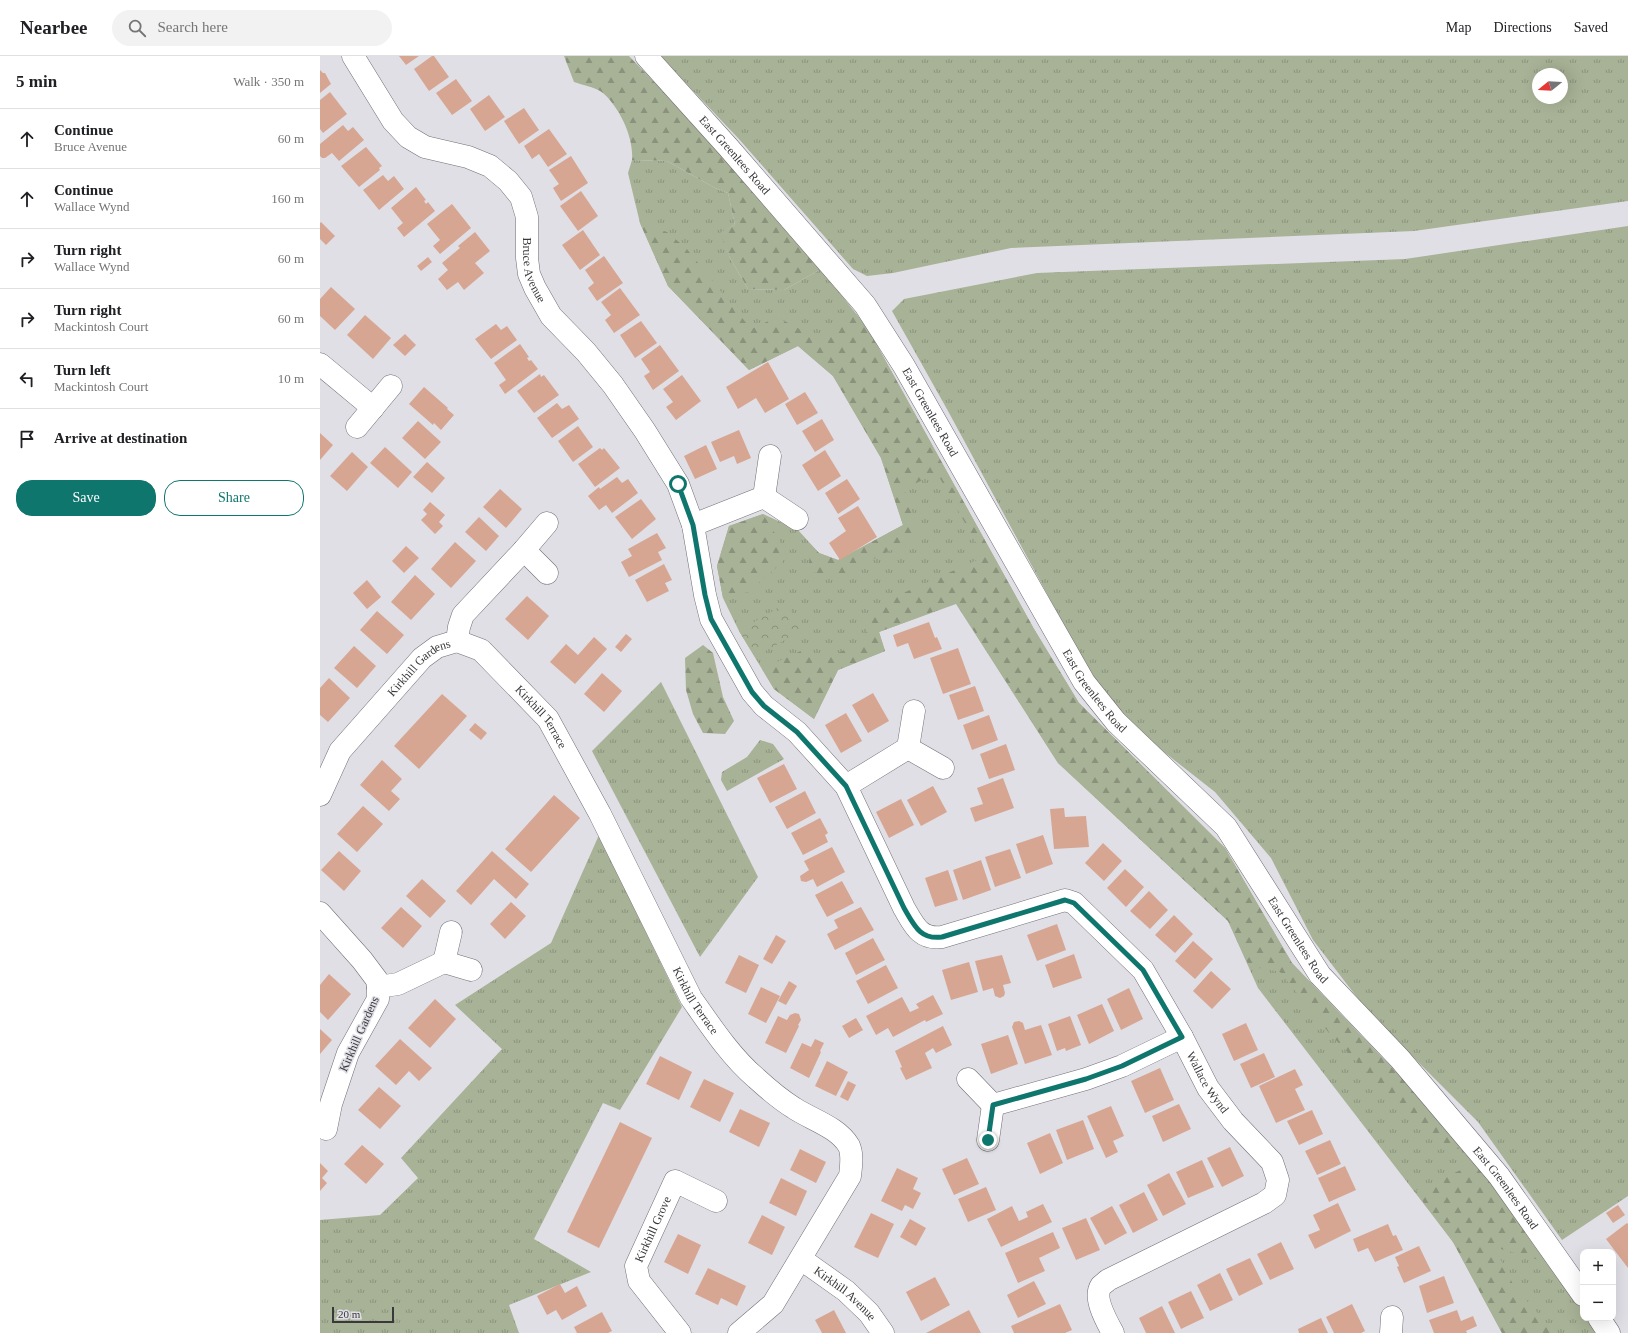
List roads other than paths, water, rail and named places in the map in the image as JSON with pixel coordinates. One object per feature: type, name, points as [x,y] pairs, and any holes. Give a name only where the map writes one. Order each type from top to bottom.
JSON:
[{"type":"street","name":"Bruce Avenue","points":[[352,56],[393,121],[408,137],[425,146],[468,157],[490,166],[508,180],[521,197],[527,217],[527,258],[529,274],[534,288],[551,316],[591,357],[613,385],[645,431],[678,484],[693,525],[705,595],[711,619],[741,672]]},
{"type":"street","name":"East Greenlees Road","points":[[646,56],[728,147],[865,305],[904,366],[1084,682],[1116,722],[1226,827],[1320,975],[1400,1059],[1500,1176],[1580,1291]]},
{"type":"street","points":[[320,364],[373,408]]},
{"type":"street","points":[[357,427],[391,386]]},
{"type":"street","points":[[764,497],[770,456]]},
{"type":"street","points":[[693,525],[764,497]]},
{"type":"street","points":[[764,497],[797,519]]},
{"type":"street","name":"Kirkhill Gardens","points":[[320,795],[340,751],[422,658],[437,647],[457,641],[463,615],[524,550],[547,523]]},
{"type":"street","points":[[524,550],[547,573]]},
{"type":"street","name":"Kirkhill Terrace","points":[[457,641],[481,650],[548,719],[600,814],[691,998],[708,1022],[755,1078],[795,1109],[836,1132],[849,1147],[852,1162],[850,1176],[801,1259],[773,1304],[739,1333]]},
{"type":"street","name":"Wallace Wynd","points":[[741,672],[752,692],[764,706],[797,732],[846,786],[904,908],[922,934],[933,938],[942,937],[1065,900],[1074,903],[1143,970],[1182,1037],[1208,1088],[1233,1121],[1272,1162],[1278,1180],[1277,1187],[1275,1195],[1264,1203],[1108,1280],[1100,1286],[1098,1296],[1104,1317],[1113,1333]]},
{"type":"street","points":[[846,786],[908,748],[914,711]]},
{"type":"street","points":[[908,748],[943,768]]},
{"type":"street","name":"Kirkhill Gardens","points":[[320,913],[362,960],[377,980],[378,987],[378,999],[348,1053],[325,1103],[326,1129]]},
{"type":"street","points":[[450,932],[444,962],[471,970]]},
{"type":"street","name":"Kirkhill Gardens","points":[[378,987],[398,984],[444,962]]},
{"type":"street","points":[[993,1105],[1086,1079],[1122,1066],[1182,1037]]},
{"type":"street","points":[[968,1079],[993,1105]]},
{"type":"street","points":[[988,1140],[993,1105]]},
{"type":"street","name":"Kirkhill Grove","points":[[680,1333],[639,1281],[636,1266],[674,1182],[716,1201]]},
{"type":"street","name":"Kirkhill Avenue","points":[[801,1259],[846,1291],[869,1313],[882,1333]]},
{"type":"street","points":[[1601,1321],[1609,1333]]}]
